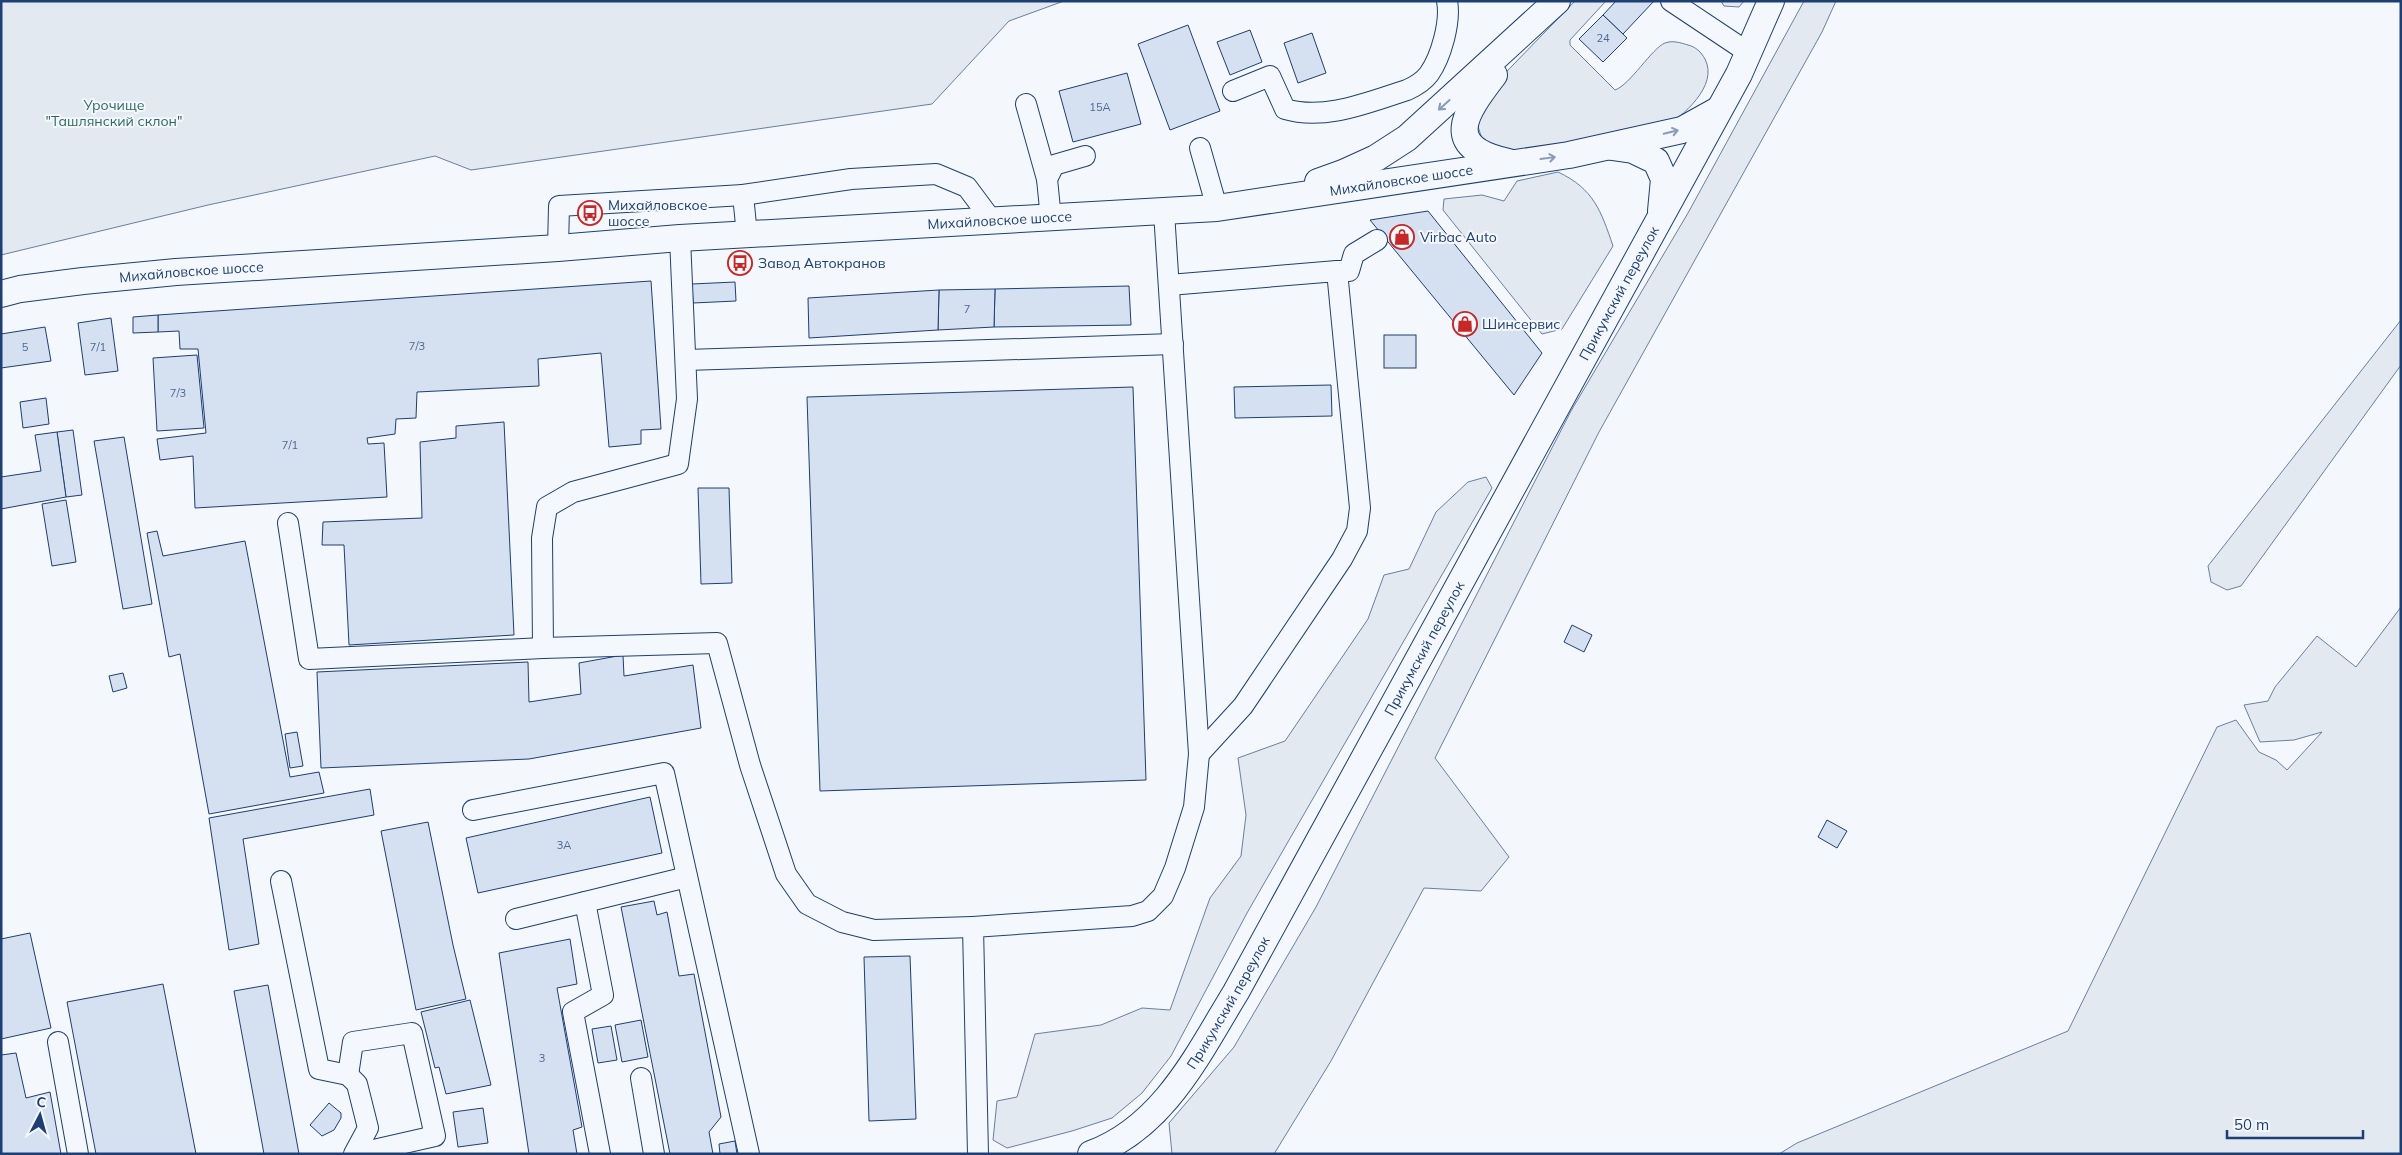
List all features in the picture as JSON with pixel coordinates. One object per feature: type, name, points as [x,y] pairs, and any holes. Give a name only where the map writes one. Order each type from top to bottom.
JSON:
[{"type":"main road","points":[[1258,203],[1344,173],[1376,158],[1407,138],[1557,1]]},
{"type":"main road","name":"Прикумский переулок","points":[[1091,1154],[1112,1146],[1144,1125],[1168,1100],[1236,992],[1749,53],[1771,1]]},
{"type":"main road","points":[[1511,163],[1488,158],[1474,149],[1466,139],[1464,126],[1467,115],[1477,96],[1531,26]]},
{"type":"main road","name":"Михайловское шоссе","points":[[1,294],[20,289],[83,281],[176,272],[558,248],[680,238],[1051,219],[1216,208],[1568,154],[1682,130],[1718,110]]},
{"type":"main road","points":[[1606,146],[1633,150],[1656,161],[1664,179],[1660,217]]},
{"type":"lane","points":[[1233,91],[1270,76],[1285,109],[1301,114],[1322,114],[1407,90],[1420,84],[1430,73],[1437,56],[1446,22],[1447,1]]},
{"type":"lane","points":[[1671,1],[1749,53]]},
{"type":"lane","points":[[1026,104],[1047,179],[1051,219]]},
{"type":"lane","points":[[1200,148],[1216,208]]},
{"type":"lane","points":[[1047,179],[1054,165],[1085,156]]},
{"type":"lane","points":[[558,248],[559,206],[743,195],[851,179],[936,174],[967,187],[994,222]]},
{"type":"lane","points":[[743,195],[747,235]]},
{"type":"lane","points":[[288,523],[309,659],[543,648],[717,643],[750,765],[786,874],[807,904],[842,922],[874,930],[973,927],[1132,916],[1148,910],[1163,896],[1175,868],[1194,807],[1200,754],[1164,212]]},
{"type":"lane","points":[[543,648],[542,538],[547,507],[573,492],[678,464],[687,399],[680,238]]},
{"type":"lane","points":[[1169,285],[1350,271],[1354,254],[1377,240]]},
{"type":"lane","points":[[1200,754],[1243,706],[1342,560],[1357,531],[1360,508],[1337,271]]},
{"type":"lane","points":[[686,360],[1173,344]]},
{"type":"lane","points":[[473,810],[664,773],[749,1154]]},
{"type":"lane","points":[[516,919],[687,877]]},
{"type":"lane","points":[[281,881],[319,1069],[348,1075],[357,1084],[368,1128],[355,1154]]},
{"type":"lane","points":[[585,902],[603,996],[573,1012],[600,1154]]},
{"type":"lane","points":[[973,927],[978,1154]]},
{"type":"lane","points":[[348,1075],[353,1042],[412,1034],[436,1136],[355,1154]]},
{"type":"lane","points":[[58,1042],[78,1154]]},
{"type":"lane","points":[[641,1078],[654,1154]]},
{"type":"green space","name":"Урочище \"Ташлянский склон\"","points":[[1,1],[1064,1],[1009,21],[932,104],[471,170],[435,156],[208,205],[1,255]]},
{"type":"green space","points":[[1575,1],[1606,1],[1570,40],[1570,45],[1615,90],[1621,87],[1660,46],[1671,42],[1693,47],[1705,59],[1708,69],[1707,80],[1703,90],[1688,109],[1662,129],[1516,152],[1488,145],[1481,136],[1477,123],[1483,96]]},
{"type":"green space","points":[[1721,1],[1744,1],[1739,7],[1724,6]]},
{"type":"green space","points":[[1804,1],[1836,1],[1822,32],[1599,432],[1435,758],[1509,857],[1481,891],[1424,888],[1331,1061],[1274,1154],[1172,1154],[1169,1123],[1234,1047],[1316,907],[1571,411],[1688,213]]},
{"type":"green space","points":[[1558,172],[1580,186],[1594,202],[1600,212],[1613,246],[1562,329],[1542,334],[1443,210],[1444,199],[1482,195],[1504,201],[1517,181]]},
{"type":"green space","points":[[2401,320],[2401,365],[2241,586],[2227,590],[2211,582],[2208,566]]},
{"type":"green space","points":[[1486,477],[1492,488],[1247,913],[1171,1056],[1142,1093],[1112,1118],[1072,1131],[1007,1148],[993,1140],[997,1101],[1017,1097],[1035,1034],[1101,1025],[1142,1008],[1170,1010],[1210,898],[1241,856],[1246,815],[1238,758],[1285,741],[1368,619],[1384,575],[1409,569],[1436,512],[1468,482]]},
{"type":"green space","points":[[2401,607],[2401,1154],[1779,1154],[1797,1143],[2068,1031],[2217,727],[2236,720],[2259,752],[2276,760],[2287,770],[2322,732],[2294,740],[2260,742],[2244,705],[2268,701],[2275,687],[2317,636],[2356,667]]},
{"type":"building","points":[[1616,1],[1654,1],[1623,34],[1603,15]]},
{"type":"building","points":[[1603,15],[1627,38],[1603,62],[1579,39]]},
{"type":"building","points":[[1188,25],[1220,111],[1170,130],[1138,44]]},
{"type":"building","points":[[1250,30],[1262,62],[1230,75],[1217,42]]},
{"type":"building","points":[[1312,33],[1326,73],[1298,83],[1284,43]]},
{"type":"building","points":[[1127,73],[1141,124],[1073,142],[1059,91]]},
{"type":"building","points":[[1428,211],[1542,353],[1514,395],[1370,220]]},
{"type":"building","points":[[651,281],[661,429],[641,430],[641,444],[609,447],[601,353],[538,359],[539,386],[417,392],[416,418],[396,419],[395,434],[367,438],[368,444],[384,443],[387,497],[195,508],[193,456],[160,460],[157,439],[206,433],[198,349],[180,349],[179,331],[158,332],[158,315]]},
{"type":"building","points":[[735,282],[736,301],[693,303],[692,284]]},
{"type":"building","points":[[1129,286],[1131,325],[994,327],[995,289]]},
{"type":"building","points":[[995,289],[994,327],[938,330],[939,290]]},
{"type":"building","points":[[939,290],[938,330],[809,338],[808,298]]},
{"type":"building","points":[[158,315],[158,332],[133,333],[133,317]]},
{"type":"building","points":[[111,318],[118,371],[85,375],[78,323]]},
{"type":"building","points":[[45,327],[51,361],[1,368],[1,334]]},
{"type":"building","points":[[1384,335],[1416,335],[1416,368],[1384,368]]},
{"type":"building","points":[[197,355],[204,428],[157,431],[153,358]]},
{"type":"building","points":[[1331,385],[1332,416],[1235,418],[1234,387]]},
{"type":"building","points":[[1133,387],[1146,780],[820,791],[807,397]]},
{"type":"building","points":[[46,398],[49,424],[23,428],[20,402]]},
{"type":"building","points":[[504,422],[514,635],[349,645],[344,545],[322,545],[323,522],[422,518],[420,442],[456,438],[456,426]]},
{"type":"building","points":[[73,430],[82,495],[66,497],[57,432]]},
{"type":"building","points":[[57,432],[66,497],[1,509],[1,477],[41,471],[35,435]]},
{"type":"building","points":[[124,437],[152,604],[123,609],[94,441]]},
{"type":"building","points":[[698,488],[729,488],[732,583],[701,584]]},
{"type":"building","points":[[66,500],[76,562],[52,566],[42,504]]},
{"type":"building","points":[[157,531],[163,556],[245,541],[290,777],[319,772],[324,793],[209,814],[180,654],[169,657],[147,533]]},
{"type":"building","points":[[1572,625],[1592,635],[1584,652],[1564,642]]},
{"type":"building","points":[[623,655],[624,676],[693,665],[701,728],[529,759],[321,768],[317,672],[528,662],[529,702],[581,694],[579,663]]},
{"type":"building","points":[[123,673],[127,688],[113,692],[109,676]]},
{"type":"building","points":[[297,732],[303,766],[290,768],[285,734]]},
{"type":"building","points":[[370,789],[374,815],[243,839],[259,944],[229,950],[209,818]]},
{"type":"building","points":[[650,797],[662,853],[478,893],[466,838]]},
{"type":"building","points":[[1827,820],[1847,831],[1837,848],[1818,837]]},
{"type":"building","points":[[428,822],[466,999],[416,1010],[381,831]]},
{"type":"building","points":[[654,901],[657,915],[667,912],[679,976],[694,974],[721,1117],[709,1132],[713,1154],[670,1154],[621,907]]},
{"type":"building","points":[[30,933],[51,1028],[1,1039],[1,939]]},
{"type":"building","points":[[570,939],[577,984],[557,988],[582,1127],[573,1130],[577,1154],[529,1154],[499,953]]},
{"type":"building","points":[[910,956],[916,1119],[869,1121],[864,957]]},
{"type":"building","points":[[163,984],[196,1154],[96,1154],[67,1002]]},
{"type":"building","points":[[268,985],[299,1154],[264,1154],[234,991]]},
{"type":"building","points":[[470,1000],[491,1085],[446,1094],[439,1067],[435,1068],[421,1012]]},
{"type":"building","points":[[641,1020],[648,1057],[622,1062],[615,1025]]},
{"type":"building","points":[[611,1026],[617,1060],[598,1063],[592,1029]]},
{"type":"building","points":[[16,1053],[26,1098],[50,1092],[61,1154],[1,1154],[1,1055]]},
{"type":"building","points":[[329,1103],[341,1113],[341,1118],[334,1130],[322,1136],[310,1125]]},
{"type":"building","points":[[483,1108],[488,1143],[458,1147],[453,1112]]},
{"type":"building","points":[[735,1141],[737,1154],[720,1154],[719,1144]]},
{"type":"place","name":"Михайловское шоссе","points":[[590,213]]},
{"type":"place","name":"Virbac Auto","points":[[1402,237]]},
{"type":"place","name":"Завод Автокранов","points":[[740,263]]},
{"type":"place","name":"Шинсервис","points":[[1465,324]]}]
